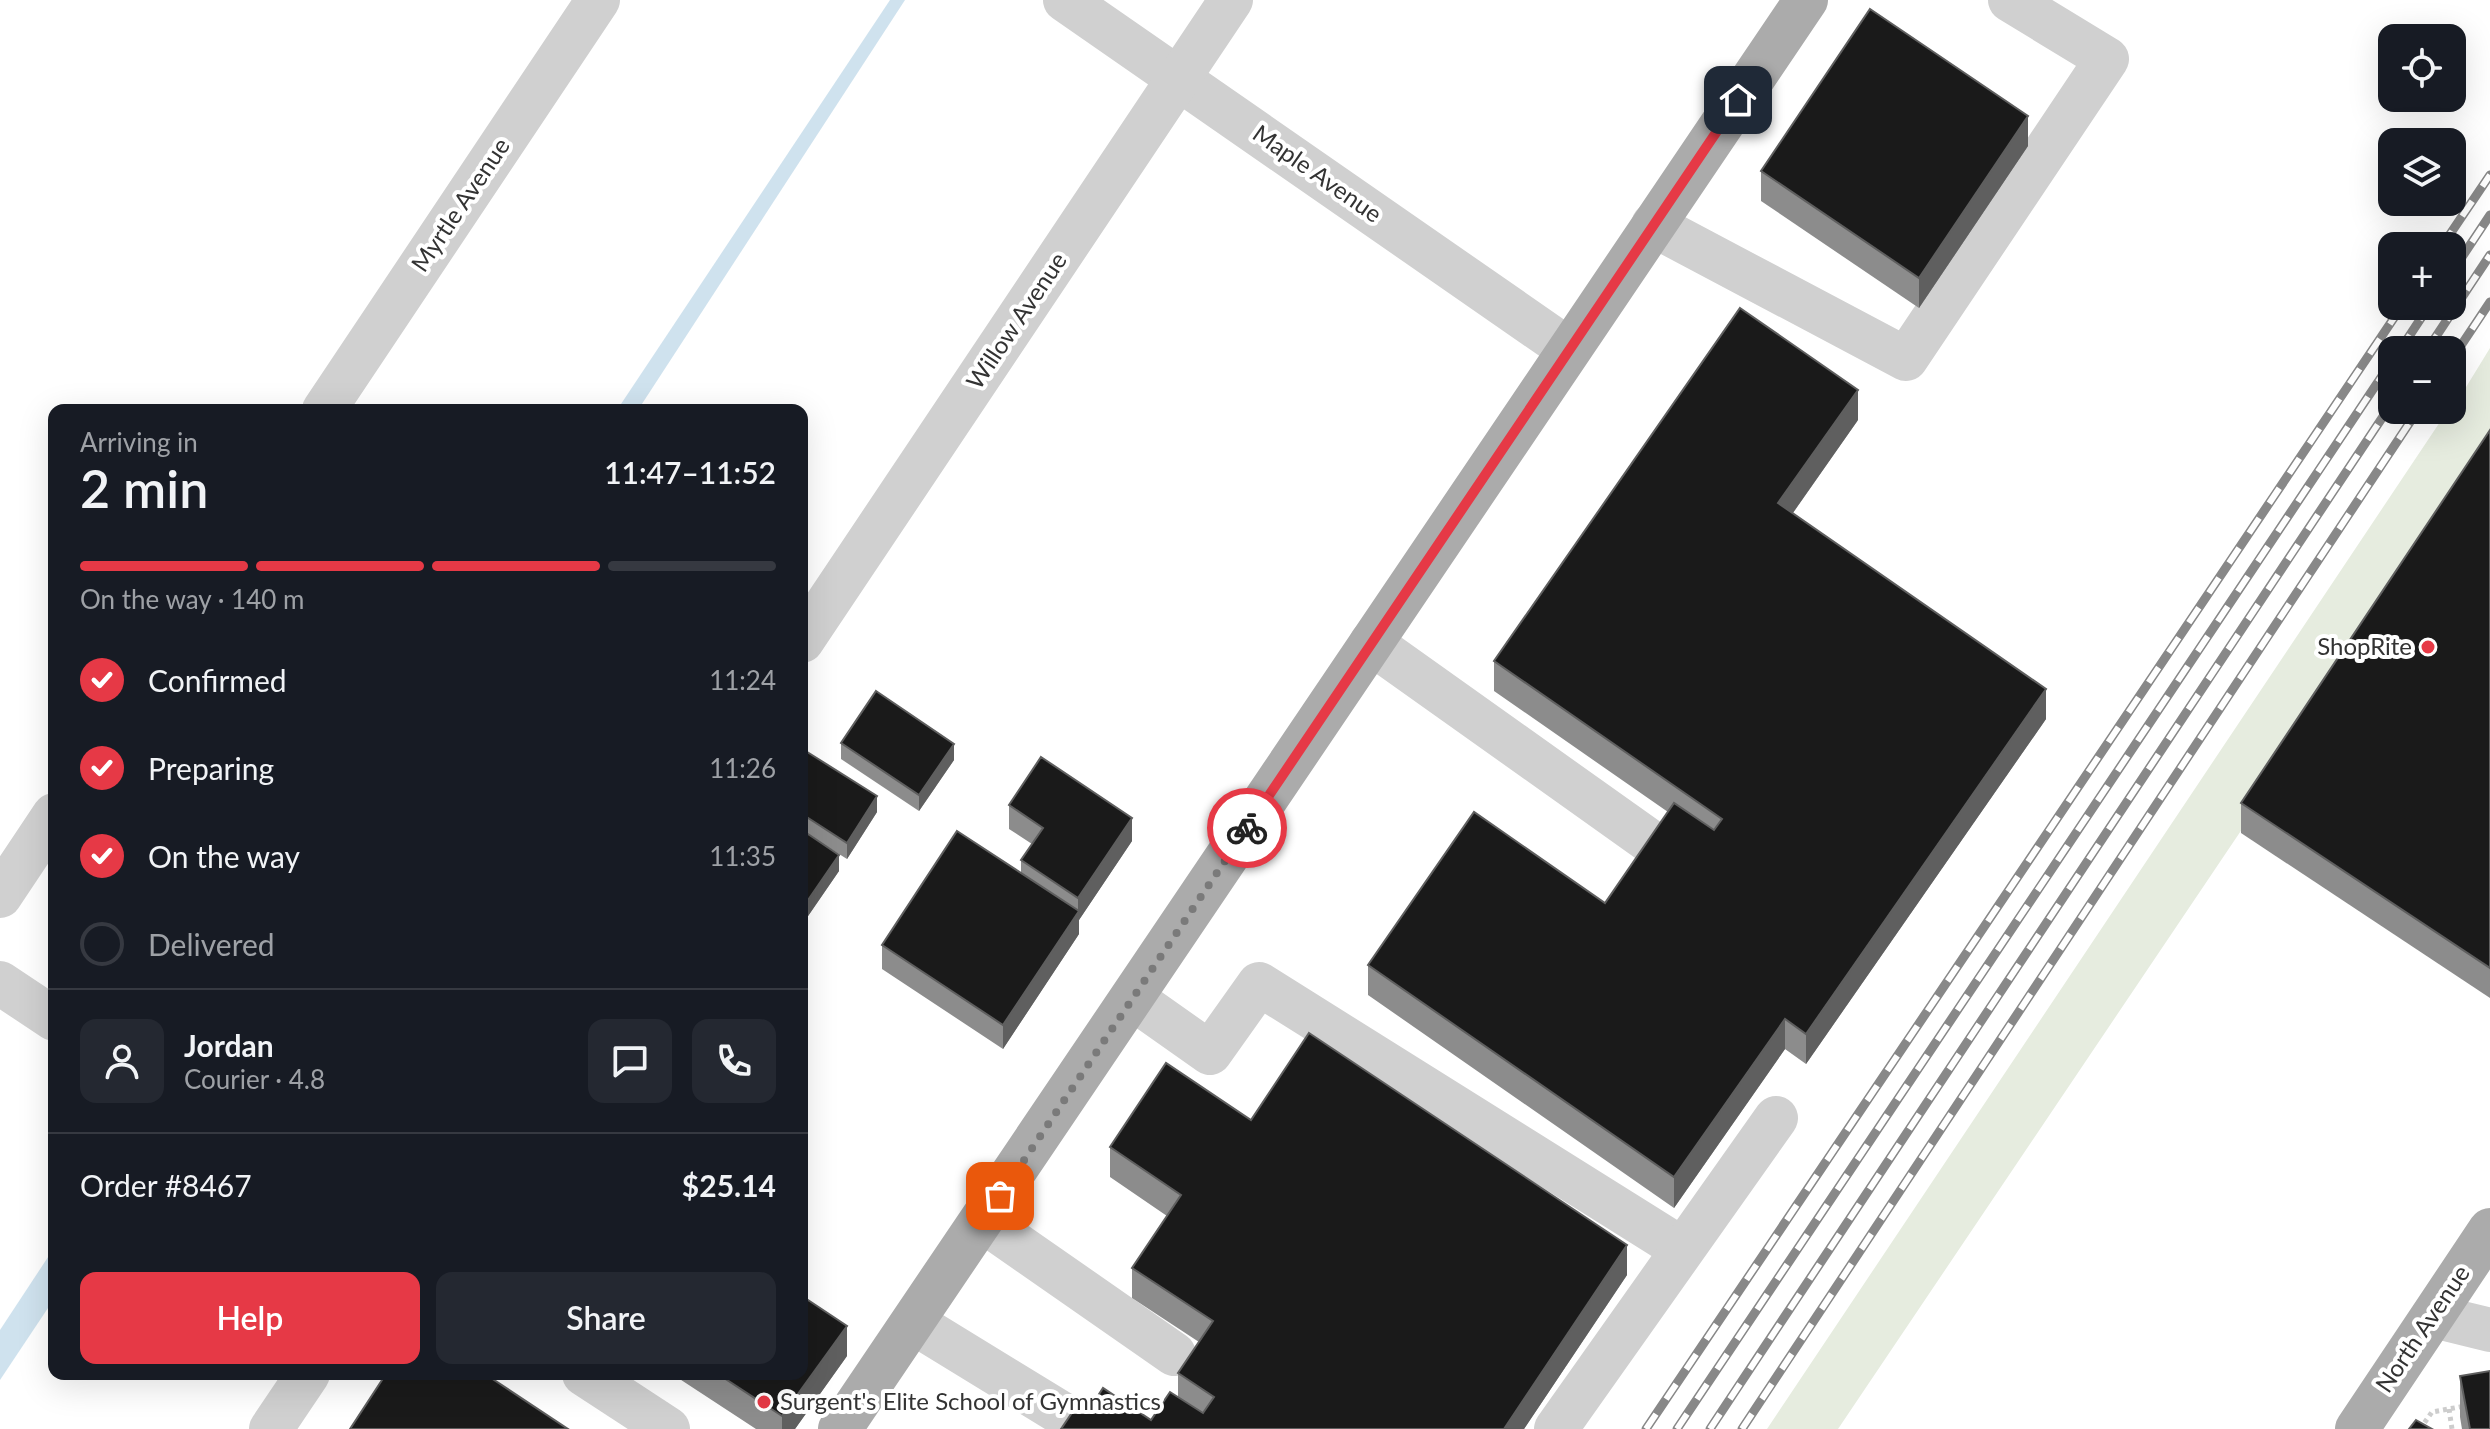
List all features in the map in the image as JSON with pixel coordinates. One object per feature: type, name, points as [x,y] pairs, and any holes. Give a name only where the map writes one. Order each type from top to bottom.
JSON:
[{"type":"main road","points":[[840,1429],[1806,0]]},
{"type":"main road","name":"North Avenue","points":[[2357,1429],[2490,1230]]},
{"type":"street","name":"Myrtle Avenue","points":[[328,404],[598,0]]},
{"type":"street","name":"Maple Avenue","points":[[1065,0],[1568,349]]},
{"type":"street","name":"Willow Avenue","points":[[808,632],[1231,0]]},
{"type":"street","points":[[1653,225],[1906,359],[2107,59],[2010,0]]},
{"type":"street","points":[[1371,643],[1655,845]]},
{"type":"street","points":[[0,896],[48,824]]},
{"type":"street","points":[[0,983],[48,1015]]},
{"type":"street","points":[[1132,998],[1210,1053],[1259,984],[1682,1249]]},
{"type":"street","points":[[1556,1429],[1776,1118]]},
{"type":"street","points":[[983,1221],[1174,1354]]},
{"type":"street","points":[[2433,1316],[2490,1330]]},
{"type":"street","points":[[914,1323],[1061,1413]]},
{"type":"street","points":[[271,1429],[304,1380]]},
{"type":"street","points":[[593,1380],[668,1429]]},
{"type":"path","points":[[2420,1429],[2432,1412],[2476,1404]]},
{"type":"path","points":[[2449,1409],[2452,1429]]},
{"type":"shaded area","points":[[2490,348],[2490,461],[1838,1429],[1767,1429],[2439,424],[2466,424],[2466,387]]},
{"type":"water","points":[[890,0],[905,0],[642,404],[621,404]]},
{"type":"water","points":[[48,1257],[48,1308],[0,1380],[0,1330]]},
{"type":"building","points":[[1870,9],[2028,116],[1919,278],[1761,171]]},
{"type":"building","points":[[1740,308],[1858,390],[1778,503],[2046,689],[1806,1034],[1785,1019],[1674,1177],[1368,965],[1474,812],[1605,903],[1674,803],[1714,830],[1722,819],[1494,661]]},
{"type":"building","name":"ShopRite","points":[[2490,430],[2490,968],[2241,803]]},
{"type":"building","points":[[876,691],[954,744],[919,795],[841,743]]},
{"type":"building","points":[[808,753],[877,796],[847,843],[808,818]]},
{"type":"building","points":[[1041,757],[1132,818],[1078,898],[1021,860],[1043,828],[1009,805]]},
{"type":"building","points":[[957,831],[1079,911],[1003,1025],[882,945]]},
{"type":"building","points":[[808,834],[839,855],[808,900]]},
{"type":"building","points":[[1309,1033],[1627,1245],[1504,1429],[1061,1429],[1082,1398],[1092,1405],[1103,1388],[1151,1420],[1170,1392],[1203,1413],[1214,1397],[1178,1373],[1213,1321],[1132,1268],[1181,1195],[1110,1147],[1166,1063],[1251,1120]]},
{"type":"building","points":[[808,1300],[847,1326],[808,1380]]},
{"type":"building","points":[[2490,1371],[2490,1429],[2470,1429],[2460,1376]]},
{"type":"building","points":[[382,1380],[494,1380],[568,1429],[350,1429]]},
{"type":"building","points":[[727,1380],[808,1380],[782,1416]]},
{"type":"building","points":[[2416,1420],[2432,1429],[2409,1429]]},
{"type":"railway","points":[[2451,232],[2490,175]]},
{"type":"railway","points":[[2466,251],[2490,215]]},
{"type":"railway","points":[[2436,336],[2490,255]]},
{"type":"railway","points":[[2466,338],[2490,302]]},
{"type":"railway","points":[[1646,1429],[2393,320]]},
{"type":"railway","points":[[2409,336],[2420,320]]},
{"type":"railway","points":[[1677,1429],[2378,382]]},
{"type":"railway","points":[[1710,1429],[2378,424]]},
{"type":"railway","points":[[1742,1429],[2409,424]]},
{"type":"way so far","points":[[1000,1196],[1247,828]]},
{"type":"place","name":"ShopRite","points":[[2428,647]]},
{"type":"place","name":"Surgent's Elite School of Gymnastics","points":[[764,1402]]},
{"type":"route","points":[[1247,828],[1738,100]]}]
